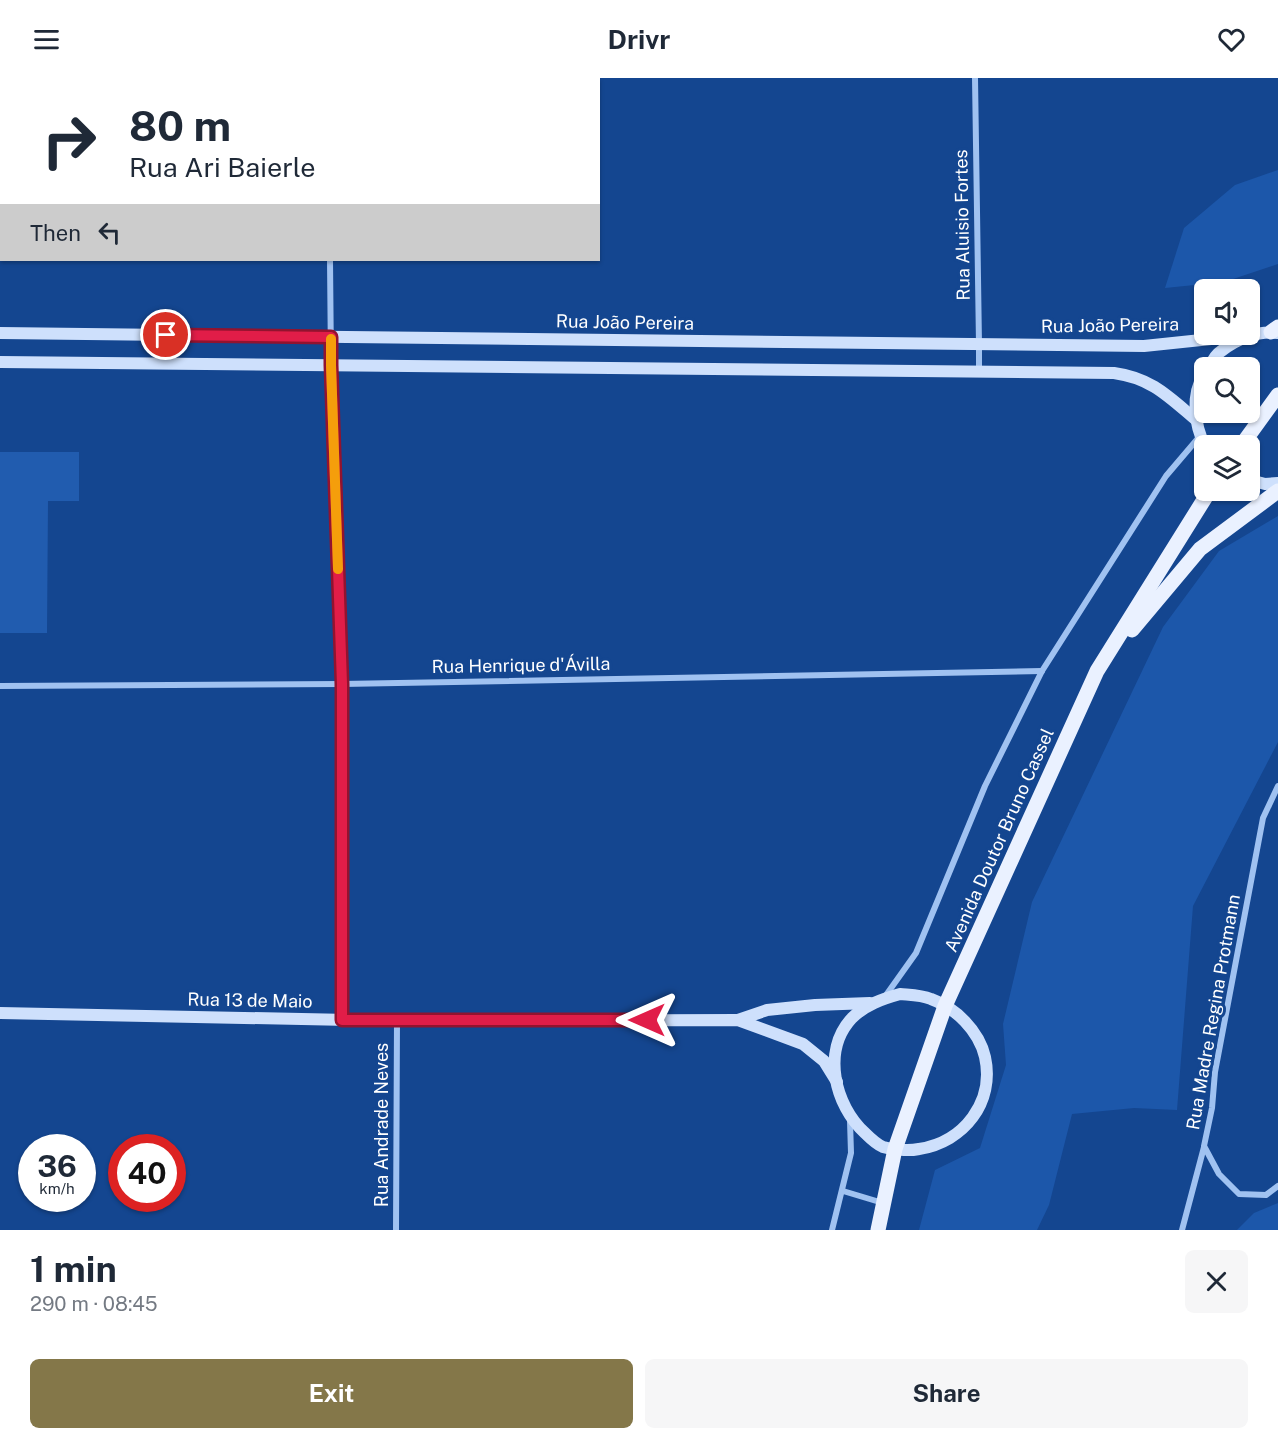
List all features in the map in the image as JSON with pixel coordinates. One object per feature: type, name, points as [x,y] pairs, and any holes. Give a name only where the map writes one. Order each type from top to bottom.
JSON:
[{"type":"main road","points":[[1249,435],[1278,395]]},
{"type":"main road","points":[[1097,671],[1200,549],[1278,491]]},
{"type":"main road","name":"Avenida Doutor Bruno Cassel","points":[[878,1230],[895,1149],[945,1006],[1097,671],[1203,501]]},
{"type":"street","name":"Rua Aluisio Fortes","points":[[975,78],[979,371]]},
{"type":"street","points":[[330,261],[331,365],[342,684],[342,1020]]},
{"type":"street","name":"Rua João Pereira","points":[[1260,333],[1276,330]]},
{"type":"street","name":"Rua João Pereira","points":[[0,333],[1144,346],[1194,341]]},
{"type":"street","points":[[1216,357],[1232,345]]},
{"type":"street","points":[[0,362],[1114,373],[1131,375],[1159,388],[1194,418]]},
{"type":"street","points":[[884,998],[916,953],[985,786],[1042,671],[1166,476],[1194,449]]},
{"type":"street","points":[[1260,483],[1278,483]]},
{"type":"street","name":"Rua Henrique d'Ávilla","points":[[0,686],[342,684],[1042,671]]},
{"type":"street","name":"Rua Madre Regina Protmann","points":[[1278,786],[1263,818],[1215,1072],[1212,1108],[1204,1146],[1219,1174],[1239,1194],[1266,1195],[1278,1186]]},
{"type":"street","points":[[900,994],[916,995],[945,1006],[963,1019],[977,1036],[985,1056],[987,1078],[983,1099],[973,1118],[957,1134],[939,1145],[917,1150],[882,1146],[859,1128],[850,1117],[840,1095],[834,1069],[837,1043],[843,1030],[860,1010],[884,998],[900,994]]},
{"type":"street","points":[[738,1020],[767,1010],[815,1005],[872,1004]]},
{"type":"street","name":"Rua 13 de Maio","points":[[0,1013],[397,1021],[738,1020],[803,1044],[824,1061],[837,1082]]},
{"type":"street","name":"Rua Andrade Neves","points":[[396,1230],[397,1021]]},
{"type":"street","points":[[832,1230],[851,1153],[850,1117]]},
{"type":"street","points":[[1182,1230],[1204,1146]]},
{"type":"street","points":[[843,1191],[884,1203]]},
{"type":"shaded area","points":[[1278,170],[1278,264],[1233,279],[1194,279],[1194,285],[1165,288],[1184,228],[1235,185]]},
{"type":"shaded area","points":[[1278,516],[1278,742],[1193,906],[1177,1110],[1134,1108],[1072,1114],[1049,1205],[1037,1230],[919,1230],[935,1170],[980,1148],[1006,1065],[1003,1024],[1032,902],[1163,627],[1219,551]]},
{"type":"shaded area","points":[[1278,1203],[1278,1230],[1237,1230],[1254,1213]]},
{"type":"building","points":[[0,452],[79,452],[79,501],[48,501],[47,633],[0,633]]},
{"type":"slow traffic","points":[[331,339],[338,569]]},
{"type":"route","points":[[166,335],[331,337],[342,684],[342,1020],[647,1020]]}]
